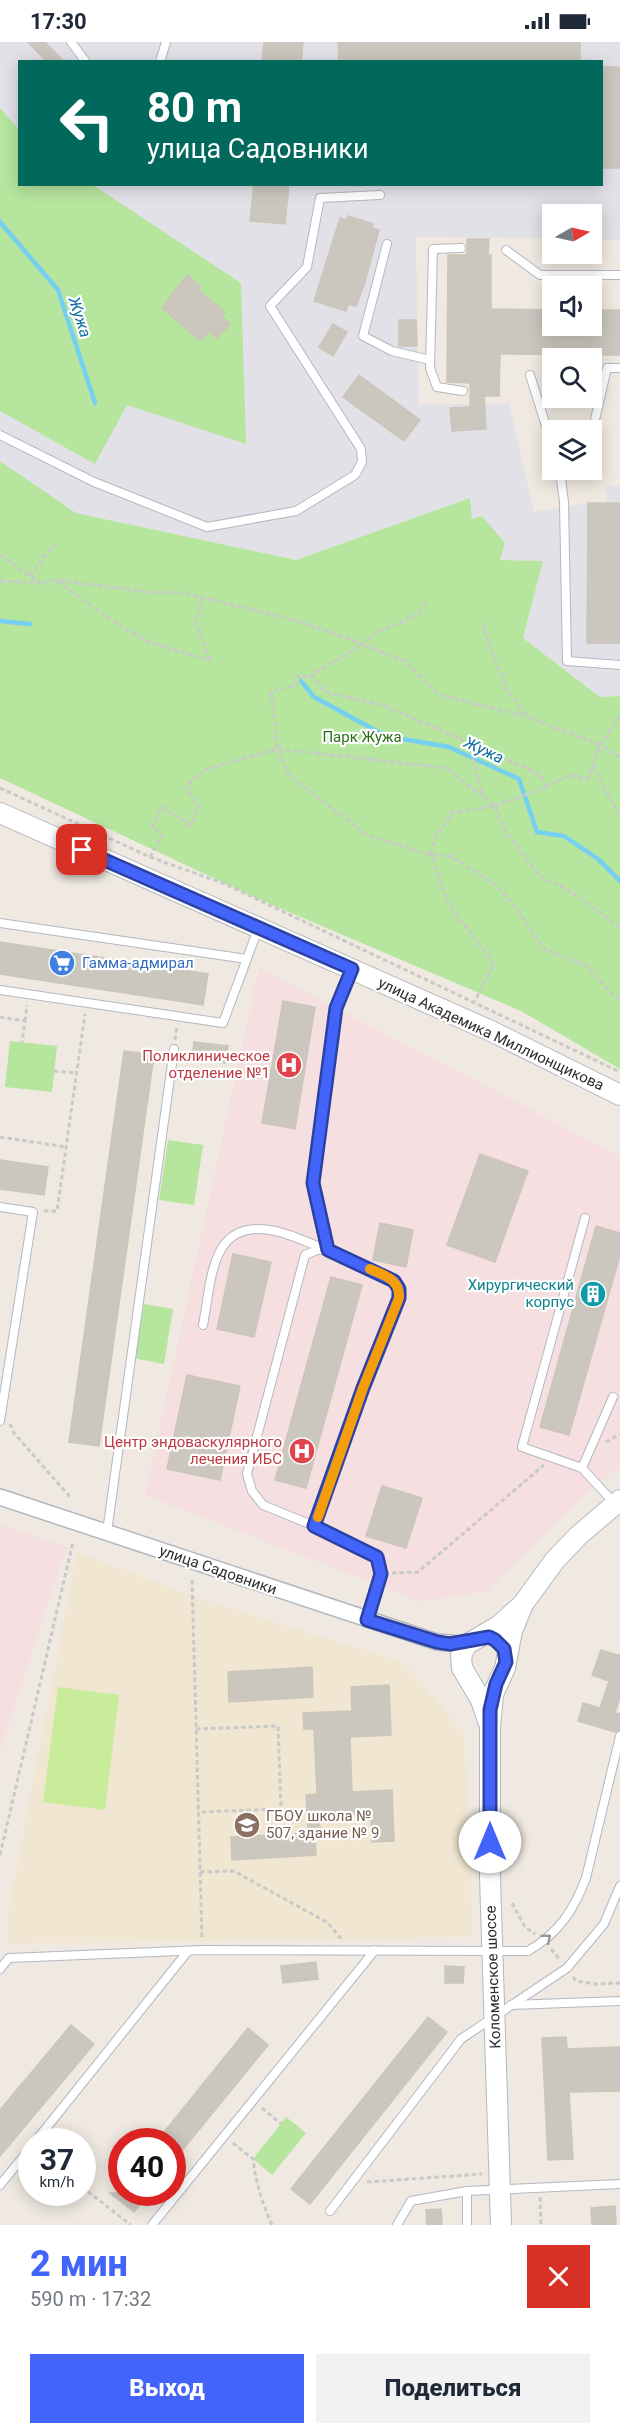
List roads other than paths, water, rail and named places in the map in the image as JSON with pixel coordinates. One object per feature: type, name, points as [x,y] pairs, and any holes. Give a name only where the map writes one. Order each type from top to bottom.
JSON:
[{"type":"street","name":"улица Академика Миллионщикова","points":[[0,813],[491,1031],[620,1095]]},
{"type":"street","name":"улица Садовники","points":[[0,1497],[367,1620],[437,1642],[460,1644],[500,1625],[523,1604],[555,1560],[578,1536],[617,1502]]},
{"type":"street","name":"улица Садовники","points":[[504,1665],[512,1631],[523,1604]]},
{"type":"street","name":"улица Садовники","points":[[473,1639],[489,1637],[495,1640],[504,1649],[504,1665]]},
{"type":"street","points":[[473,1639],[461,1656],[465,1672],[472,1680],[491,1682],[504,1665]]},
{"type":"street","name":"улица Садовники","points":[[437,1642],[447,1649],[465,1672]]},
{"type":"street","name":"Коломенское шоссе","points":[[501,2225],[502,2010],[493,1950],[490,1729],[493,1694],[504,1665]]},
{"type":"street","name":"Коломенское шоссе","points":[[465,1672],[481,1700],[490,1729]]},
{"type":"lane","points":[[71,42],[84,60]]},
{"type":"lane","points":[[160,60],[166,42]]},
{"type":"lane","points":[[0,435],[94,482],[207,527],[296,511],[355,475],[362,462],[361,449],[270,306],[307,267],[320,198],[380,195]]},
{"type":"lane","points":[[387,244],[363,336],[393,351],[430,360]]},
{"type":"lane","points":[[461,248],[434,249],[430,368],[437,387],[463,391]]},
{"type":"lane","points":[[506,250],[540,274],[620,275]]},
{"type":"lane","points":[[595,420],[607,368],[620,368]]},
{"type":"lane","points":[[531,375],[544,420]]},
{"type":"lane","points":[[561,480],[564,502],[567,662],[620,665]]},
{"type":"lane","points":[[0,923],[247,959]]},
{"type":"lane","points":[[0,990],[223,1023],[259,927]]},
{"type":"lane","points":[[328,1250],[313,1183],[336,1008],[352,969]]},
{"type":"lane","points":[[107,1532],[174,1049]]},
{"type":"lane","points":[[0,1207],[33,1212],[0,1421]]},
{"type":"lane","points":[[585,1218],[522,1447],[582,1468],[617,1502]]},
{"type":"lane","points":[[203,1325],[216,1258],[228,1237],[238,1231],[250,1229],[275,1231],[328,1250],[394,1281],[399,1289],[399,1298],[363,1388],[314,1526]]},
{"type":"lane","points":[[328,1250],[317,1250],[305,1255],[247,1474],[252,1491],[263,1505],[373,1554],[380,1563],[381,1574],[367,1620]]},
{"type":"lane","points":[[582,1468],[613,1397]]},
{"type":"lane","points":[[0,1969],[9,1958],[202,1950],[528,1951],[545,1941],[562,1924],[579,1897],[620,1736]]},
{"type":"lane","points":[[330,2211],[461,2039],[567,1968],[603,1924],[620,1886]]},
{"type":"lane","points":[[152,2225],[375,1950]]},
{"type":"lane","points":[[45,2128],[188,1951]]},
{"type":"lane","points":[[502,2010],[620,2001]]},
{"type":"lane","points":[[0,2185],[18,2163]]},
{"type":"lane","points":[[397,2225],[411,2200],[467,2191],[620,2184]]},
{"type":"lane","points":[[467,2191],[467,2225]]},
{"type":"waterway","name":"Жужа","points":[[0,222],[58,290],[95,403]]},
{"type":"waterway","points":[[0,621],[30,624]]},
{"type":"waterway","name":"Жужа","points":[[301,681],[314,697],[386,736],[449,747],[519,779],[537,832],[564,836],[598,859],[620,881]]},
{"type":"place","name":"Гамма-адмирал","points":[[62,963]]},
{"type":"place","name":"Поликлиническое отделение №1","points":[[289,1065]]},
{"type":"place","name":"Хирургический корпус","points":[[593,1294]]},
{"type":"place","name":"Центр эндоваскулярного лечения ИБС","points":[[302,1451]]},
{"type":"place","name":"ГБОУ школа № 507, здание № 9","points":[[247,1825]]},
{"type":"park label","name":"Парк Жужа","points":[[362,737]]}]
